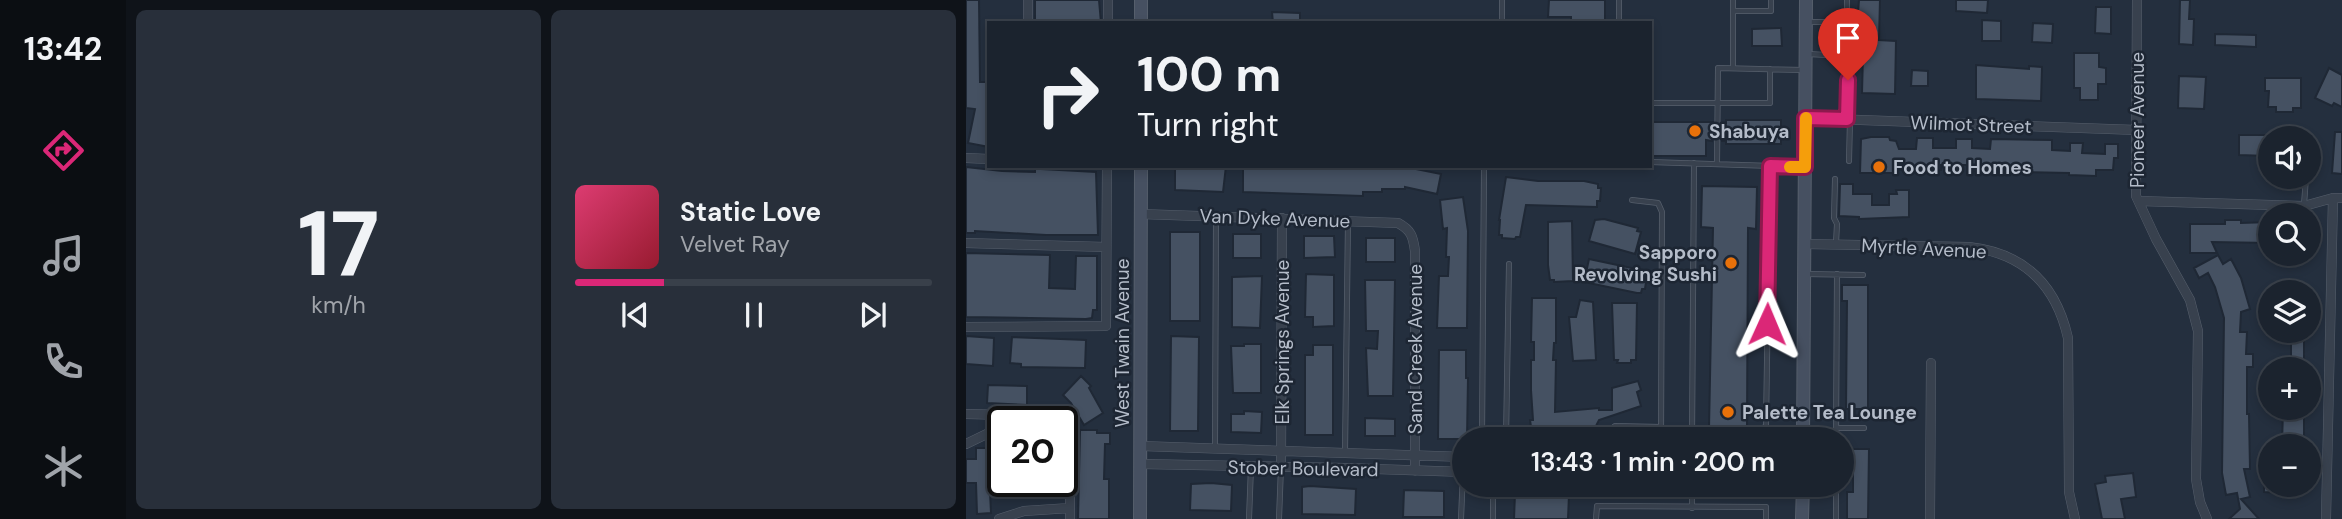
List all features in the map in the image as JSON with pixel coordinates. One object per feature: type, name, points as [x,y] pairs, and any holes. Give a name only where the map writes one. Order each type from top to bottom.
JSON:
[{"type":"main road","points":[[1141,0],[1141,21]]},
{"type":"main road","points":[[1803,427],[1806,0]]},
{"type":"main road","name":"West Twain Avenue","points":[[1140,519],[1141,168]]},
{"type":"main road","points":[[1802,519],[1803,497]]},
{"type":"street","points":[[1028,0],[1028,21]]},
{"type":"street","points":[[1108,0],[1108,21]]},
{"type":"street","name":"Pioneer Avenue","points":[[2137,0],[2136,196],[2156,239],[2190,299],[2198,331],[2196,479],[2200,502],[2207,519]]},
{"type":"street","name":"Wilmot Street","points":[[1805,118],[2137,130]]},
{"type":"street","points":[[966,158],[987,159]]},
{"type":"street","points":[[966,327],[1106,326],[1107,168]]},
{"type":"street","points":[[2316,203],[2337,198],[2326,519]]},
{"type":"street","points":[[2139,201],[2258,205]]},
{"type":"street","name":"Van Dyke Avenue","points":[[1140,214],[1398,223],[1409,229]]},
{"type":"street","name":"Elk Springs Avenue","points":[[1281,466],[1282,218]]},
{"type":"street","name":"Sand Creek Avenue","points":[[1409,229],[1415,251],[1415,471]]},
{"type":"street","points":[[966,243],[1106,247]]},
{"type":"street","name":"Myrtle Avenue","points":[[1805,244],[1989,250],[2008,256],[2028,269],[2046,286],[2064,318],[2068,338],[2069,492],[2075,519]]},
{"type":"street","points":[[1930,519],[1931,363]]},
{"type":"street","points":[[966,414],[987,415]]},
{"type":"street","points":[[966,444],[987,434]]},
{"type":"street","name":"Stober Boulevard","points":[[1141,446],[1452,457]]},
{"type":"street","name":"Stober Boulevard","points":[[1141,464],[1452,472]]},
{"type":"street","points":[[1070,497],[1070,519]]},
{"type":"street","points":[[999,519],[1024,510],[1070,508]]},
{"type":"lane","points":[[1502,0],[1502,21]]},
{"type":"lane","points":[[1619,0],[1619,21]]},
{"type":"lane","points":[[1733,0],[1733,68]]},
{"type":"lane","points":[[1733,11],[1771,11],[1771,0]]},
{"type":"lane","points":[[1806,22],[1847,22],[1847,0]]},
{"type":"lane","points":[[1806,54],[1849,56],[1849,161]]},
{"type":"lane","points":[[1717,163],[1718,68],[1806,70]]},
{"type":"lane","points":[[1652,103],[1770,103],[1770,69]]},
{"type":"lane","points":[[1652,162],[1805,167]]},
{"type":"lane","points":[[1692,427],[1694,163]]},
{"type":"lane","points":[[1765,427],[1770,166]]},
{"type":"lane","points":[[1482,427],[1484,168]]},
{"type":"lane","points":[[1835,179],[1836,244]]},
{"type":"lane","points":[[1612,427],[1661,427],[1662,212],[1658,202],[1632,201]]},
{"type":"lane","points":[[1215,447],[1216,216]]},
{"type":"lane","points":[[1345,453],[1348,221]]},
{"type":"lane","points":[[1506,427],[1509,264]]},
{"type":"lane","points":[[1804,274],[1863,275]]},
{"type":"lane","points":[[1836,427],[1837,274]]},
{"type":"lane","points":[[1854,428],[1864,428]]},
{"type":"lane","points":[[1249,519],[1251,466]]},
{"type":"lane","points":[[1279,519],[1281,466]]},
{"type":"lane","points":[[1461,519],[1462,497]]},
{"type":"lane","points":[[1493,519],[1494,497]]},
{"type":"lane","points":[[1692,497],[1692,508]]},
{"type":"lane","points":[[1836,497],[1836,519]]},
{"type":"lane","points":[[1596,519],[1597,506],[1766,508],[1766,519]]},
{"type":"building","points":[[966,0],[979,0],[980,82],[987,82],[987,147],[968,143],[975,109],[966,108]]},
{"type":"building","points":[[1035,0],[1099,0],[1101,21],[1035,21]]},
{"type":"building","points":[[1549,0],[1605,0],[1605,21],[1571,21],[1571,17],[1548,17]]},
{"type":"building","points":[[1859,0],[1880,0],[1879,40],[1896,41],[1895,94],[1862,93],[1863,54],[1855,54],[1855,35],[1850,35],[1852,12],[1858,12]]},
{"type":"building","points":[[1956,0],[1988,0],[1987,13],[1956,11]]},
{"type":"building","points":[[2180,0],[2190,0],[2189,19],[2194,19],[2193,45],[2179,44]]},
{"type":"building","points":[[2096,7],[2111,7],[2111,34],[2095,33]]},
{"type":"building","points":[[1272,12],[1300,13],[1300,21],[1273,21]]},
{"type":"building","points":[[1982,20],[2001,21],[2001,41],[1982,41]]},
{"type":"building","points":[[2033,23],[2053,24],[2052,43],[2032,42]]},
{"type":"building","points":[[1781,28],[1782,46],[1752,46],[1752,29]]},
{"type":"building","points":[[2215,34],[2256,35],[2256,47],[2215,45]]},
{"type":"building","points":[[2074,53],[2099,53],[2099,67],[2106,68],[2106,84],[2098,84],[2098,100],[2080,100],[2080,88],[2074,88]]},
{"type":"building","points":[[1976,65],[2029,69],[2029,66],[2042,67],[2041,101],[1976,99]]},
{"type":"building","points":[[2329,68],[2342,75],[2342,107],[2334,103],[2332,106],[2315,98]]},
{"type":"building","points":[[1912,70],[1928,71],[1928,86],[1911,86]]},
{"type":"building","points":[[2179,76],[2206,77],[2204,109],[2178,108]]},
{"type":"building","points":[[2265,78],[2301,78],[2301,108],[2293,108],[2293,112],[2276,112],[2276,107],[2268,107],[2269,91],[2265,91]]},
{"type":"building","points":[[1726,120],[1781,120],[1781,144],[1726,144],[1726,141],[1722,141],[1722,123],[1726,123]]},
{"type":"building","points":[[1652,122],[1713,122],[1712,141],[1706,140],[1706,156],[1652,156]]},
{"type":"building","points":[[2335,132],[2342,132],[2342,174],[2332,173]]},
{"type":"building","points":[[2239,135],[2258,135],[2258,156],[2239,155]]},
{"type":"building","points":[[1889,137],[1890,140],[1896,141],[1899,149],[1916,149],[1917,138],[1933,138],[1933,148],[1956,148],[1956,139],[1972,139],[1972,148],[1990,149],[1991,139],[2052,140],[2052,150],[2070,151],[2070,143],[2083,143],[2082,153],[2105,154],[2105,144],[2118,144],[2118,158],[2114,158],[2113,170],[2096,170],[2096,176],[1968,171],[1969,165],[1941,165],[1941,170],[1898,169],[1898,173],[1860,173],[1861,139]]},
{"type":"building","points":[[966,167],[1002,171],[1035,172],[1035,169],[1041,169],[1096,172],[1098,235],[975,231],[966,233]]},
{"type":"building","points":[[1175,168],[1226,168],[1223,192],[1175,190]]},
{"type":"building","points":[[1243,168],[1411,168],[1441,174],[1437,194],[1405,187],[1382,189],[1382,192],[1363,192],[1363,196],[1243,192]]},
{"type":"building","points":[[1506,177],[1598,184],[1598,188],[1601,188],[1600,201],[1597,201],[1597,207],[1526,205],[1520,237],[1502,238],[1502,235],[1499,235],[1499,220]]},
{"type":"building","points":[[1840,184],[1853,184],[1853,194],[1872,194],[1872,205],[1889,205],[1889,194],[1897,194],[1896,190],[1909,190],[1909,217],[1859,219],[1839,216]]},
{"type":"building","points":[[1702,186],[1757,187],[1756,229],[1748,228],[1747,427],[1709,427],[1713,228],[1701,227]]},
{"type":"building","points":[[1463,197],[1468,231],[1467,328],[1437,328],[1439,276],[1448,276],[1449,257],[1446,257],[1447,228],[1443,229],[1440,200]]},
{"type":"building","points":[[1604,219],[1638,228],[1637,231],[1641,232],[1635,254],[1589,241],[1595,220]]},
{"type":"building","points":[[2225,220],[2258,222],[2258,243],[2212,242],[2217,253],[2190,253],[2190,224],[2225,224]]},
{"type":"building","points":[[1572,221],[1573,281],[1554,282],[1550,280],[1548,265],[1548,222]]},
{"type":"building","points":[[1170,232],[1200,232],[1200,321],[1170,321]]},
{"type":"building","points":[[1233,234],[1261,234],[1261,258],[1233,258]]},
{"type":"building","points":[[1304,236],[1334,236],[1335,257],[1304,258]]},
{"type":"building","points":[[1366,238],[1395,238],[1395,262],[1366,262]]},
{"type":"building","points":[[966,253],[1050,255],[1049,288],[1075,289],[1076,256],[1097,256],[1097,310],[1093,310],[1092,318],[1086,319],[966,317]]},
{"type":"building","points":[[2218,255],[2223,264],[2231,259],[2241,278],[2250,309],[2241,312],[2240,332],[2247,332],[2246,354],[2253,354],[2253,367],[2247,367],[2250,469],[2244,469],[2250,497],[2241,499],[2259,519],[2229,519],[2240,509],[2237,493],[2226,495],[2222,473],[2224,318],[2208,273],[2199,278],[2194,268]]},
{"type":"building","points":[[1589,259],[1646,271],[1645,289],[1637,293],[1584,282]]},
{"type":"building","points":[[1306,274],[1334,275],[1334,326],[1313,327],[1313,317],[1305,317]]},
{"type":"building","points":[[1262,276],[1260,328],[1232,327],[1232,277]]},
{"type":"building","points":[[1365,280],[1395,280],[1393,396],[1368,396],[1366,348],[1377,349],[1378,331],[1366,331]]},
{"type":"building","points":[[1842,285],[1868,285],[1868,409],[1846,409],[1847,301],[1842,301]]},
{"type":"building","points":[[1532,298],[1556,298],[1556,343],[1553,360],[1556,360],[1555,412],[1599,408],[1612,410],[1612,388],[1638,381],[1641,390],[1637,392],[1641,406],[1599,420],[1596,427],[1531,427],[1531,360],[1534,360],[1534,342],[1531,342]]},
{"type":"building","points":[[1580,300],[1593,302],[1596,360],[1573,361],[1569,317],[1576,317]]},
{"type":"building","points":[[1612,303],[1637,303],[1636,360],[1631,360],[1631,363],[1617,363],[1618,360],[1614,360]]},
{"type":"building","points":[[966,336],[994,338],[993,366],[966,364]]},
{"type":"building","points":[[1171,336],[1199,337],[1198,431],[1170,431]]},
{"type":"building","points":[[1012,337],[1086,340],[1085,368],[1021,367],[1021,364],[1010,363]]},
{"type":"building","points":[[2291,343],[2304,343],[2304,357],[2291,357]]},
{"type":"building","points":[[1261,344],[1261,393],[1233,393],[1231,346]]},
{"type":"building","points":[[1313,345],[1333,345],[1333,435],[1305,435],[1305,355],[1313,355]]},
{"type":"building","points":[[1439,350],[1466,350],[1467,427],[1452,427],[1452,439],[1438,439]]},
{"type":"building","points":[[1081,376],[1091,386],[1089,388],[1103,413],[1084,425],[1078,415],[1078,406],[1073,406],[1063,395]]},
{"type":"building","points":[[988,385],[1027,386],[1027,405],[987,403]]},
{"type":"building","points":[[1244,411],[1262,412],[1261,433],[1231,432],[1231,414],[1244,414]]},
{"type":"building","points":[[1365,418],[1395,419],[1395,436],[1365,436]]},
{"type":"building","points":[[2283,420],[2304,420],[2304,434],[2282,434]]},
{"type":"building","points":[[1080,430],[1110,433],[1110,444],[1105,444],[1104,479],[1109,479],[1109,519],[1078,519]]},
{"type":"building","points":[[976,448],[987,448],[987,497],[990,497],[991,513],[977,514],[976,483],[966,483],[966,459],[976,459]]},
{"type":"building","points":[[1854,449],[1869,449],[1868,519],[1847,519],[1847,497],[1854,497]]},
{"type":"building","points":[[2133,473],[2136,497],[2121,499],[2125,519],[2102,519],[2095,484],[2106,482],[2105,476]]},
{"type":"building","points":[[1191,484],[1232,485],[1231,511],[1190,510]]},
{"type":"building","points":[[1302,487],[1356,489],[1355,515],[1302,514]]},
{"type":"building","points":[[1404,490],[1444,491],[1444,517],[1403,517]]},
{"type":"building","points":[[1515,497],[1569,497],[1568,519],[1514,519]]},
{"type":"slow traffic","points":[[1790,167],[1805,167],[1806,118]]},
{"type":"place","name":"Shabuya","points":[[1695,131]]},
{"type":"place","name":"Food to Homes","points":[[1879,167]]},
{"type":"place","name":"Sapporo Revolving Sushi","points":[[1731,263]]},
{"type":"place","name":"Palette Tea Lounge","points":[[1728,412]]},
{"type":"route","points":[[1767,324],[1770,166],[1805,167],[1805,118],[1847,119],[1848,80]]}]
